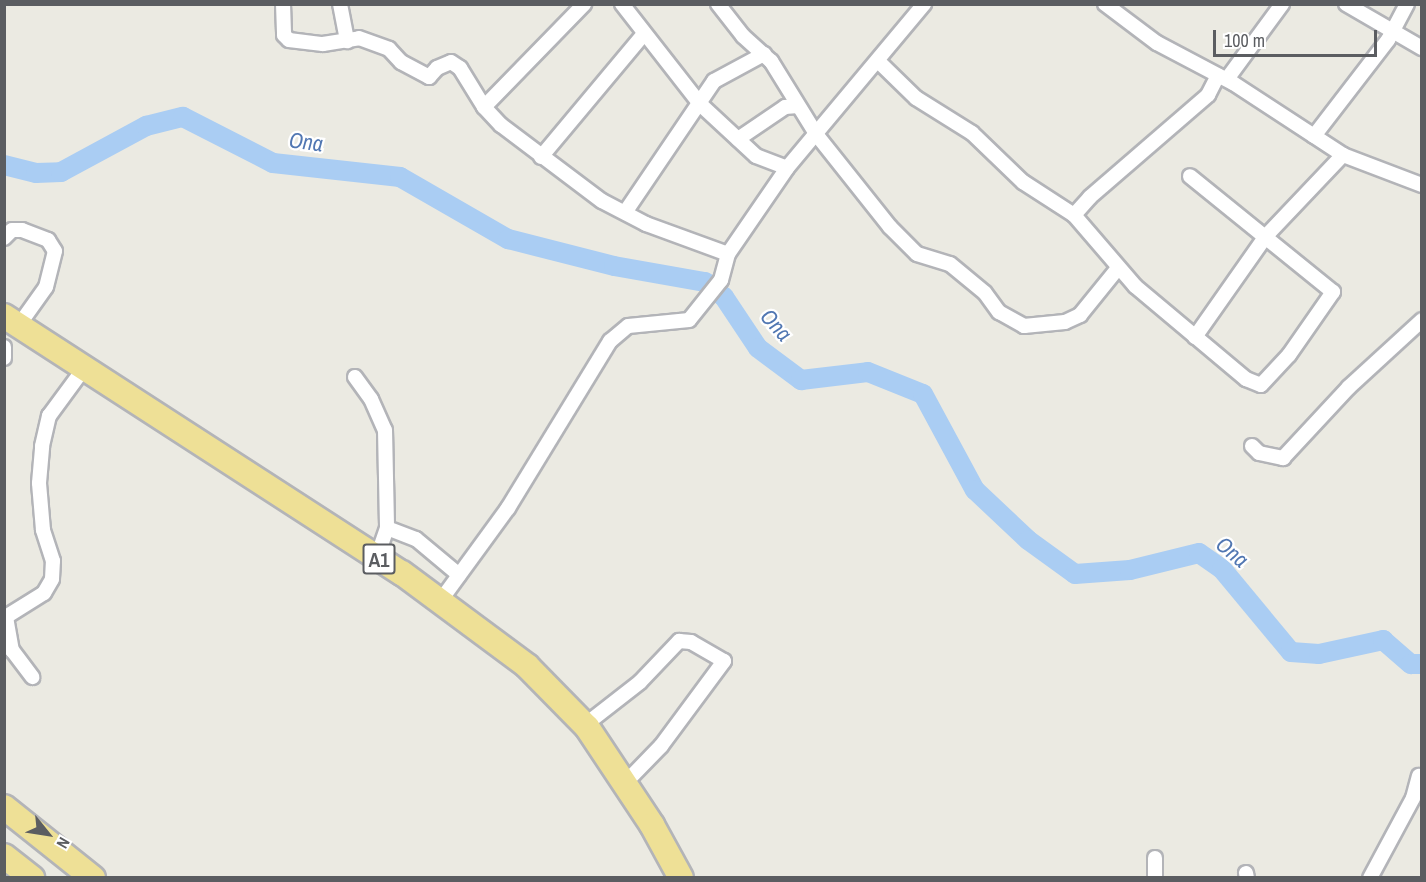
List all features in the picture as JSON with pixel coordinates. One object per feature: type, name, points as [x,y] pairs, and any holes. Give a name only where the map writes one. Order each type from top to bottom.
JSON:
[{"type":"highway","name":"A1","points":[[9,322],[85,366],[377,557],[441,600],[527,666],[585,725],[625,783],[681,878]]},
{"type":"highway","points":[[4,807],[93,878]]},
{"type":"highway","points":[[4,856],[32,878]]},
{"type":"street","points":[[283,4],[284,35],[289,40],[323,44],[358,38],[389,49],[396,58],[429,77],[437,68],[451,62],[460,68],[484,107],[541,157],[602,201],[626,211],[646,224],[728,254]]},
{"type":"street","points":[[340,4],[347,40]]},
{"type":"street","points":[[484,107],[584,4]]},
{"type":"street","points":[[718,4],[743,36],[764,54],[816,134],[868,201],[917,254],[950,264],[985,293],[999,312],[1024,326],[1065,322],[1080,315],[1118,268]]},
{"type":"street","points":[[441,600],[508,508],[610,341],[628,326],[689,320],[721,280],[728,254],[787,168],[924,4]]},
{"type":"street","points":[[1105,4],[1157,44],[1222,77],[1344,156],[1422,185]]},
{"type":"street","points":[[1074,215],[1089,197],[1209,95],[1282,4]]},
{"type":"street","points":[[1346,4],[1422,48]]},
{"type":"street","points":[[1314,136],[1393,31],[1407,4]]},
{"type":"street","points":[[627,6],[643,35],[700,104],[756,156],[787,168]]},
{"type":"street","points":[[541,157],[643,35]]},
{"type":"street","points":[[626,211],[714,81],[764,54]]},
{"type":"street","points":[[878,61],[916,98],[972,133],[1023,183],[1074,215],[1093,233],[1118,268],[1195,338],[1246,379],[1261,385],[1289,355],[1333,292],[1190,176]]},
{"type":"street","points":[[738,140],[785,107],[798,106]]},
{"type":"street","points":[[1195,338],[1266,236],[1344,156]]},
{"type":"street","points":[[4,238],[12,230],[22,230],[48,240],[55,251],[46,287],[9,322]]},
{"type":"street","points":[[1252,446],[1259,453],[1283,458],[1349,387],[1422,320]]},
{"type":"street","points":[[4,347],[4,358]]},
{"type":"street","points":[[32,677],[12,650],[5,617],[44,593],[52,579],[52,561],[43,530],[39,483],[42,446],[49,416],[85,366]]},
{"type":"street","points":[[355,377],[371,399],[385,430],[387,528],[377,557]]},
{"type":"street","points":[[387,528],[416,539],[459,575]]},
{"type":"street","points":[[585,725],[640,682],[679,640],[691,642],[724,661],[661,746],[625,783]]},
{"type":"street","points":[[1370,878],[1413,798],[1419,776]]},
{"type":"street","points":[[1155,858],[1155,878]]},
{"type":"waterway","name":"Ona","points":[[4,165],[36,173],[61,172],[146,126],[183,117],[273,163],[400,177],[508,239],[614,266],[705,282],[724,297],[758,348],[801,380],[868,372],[923,394],[975,490],[1028,540],[1075,574],[1130,570],[1199,553],[1222,569],[1291,652],[1319,654],[1383,640],[1411,664],[1422,664]]}]
